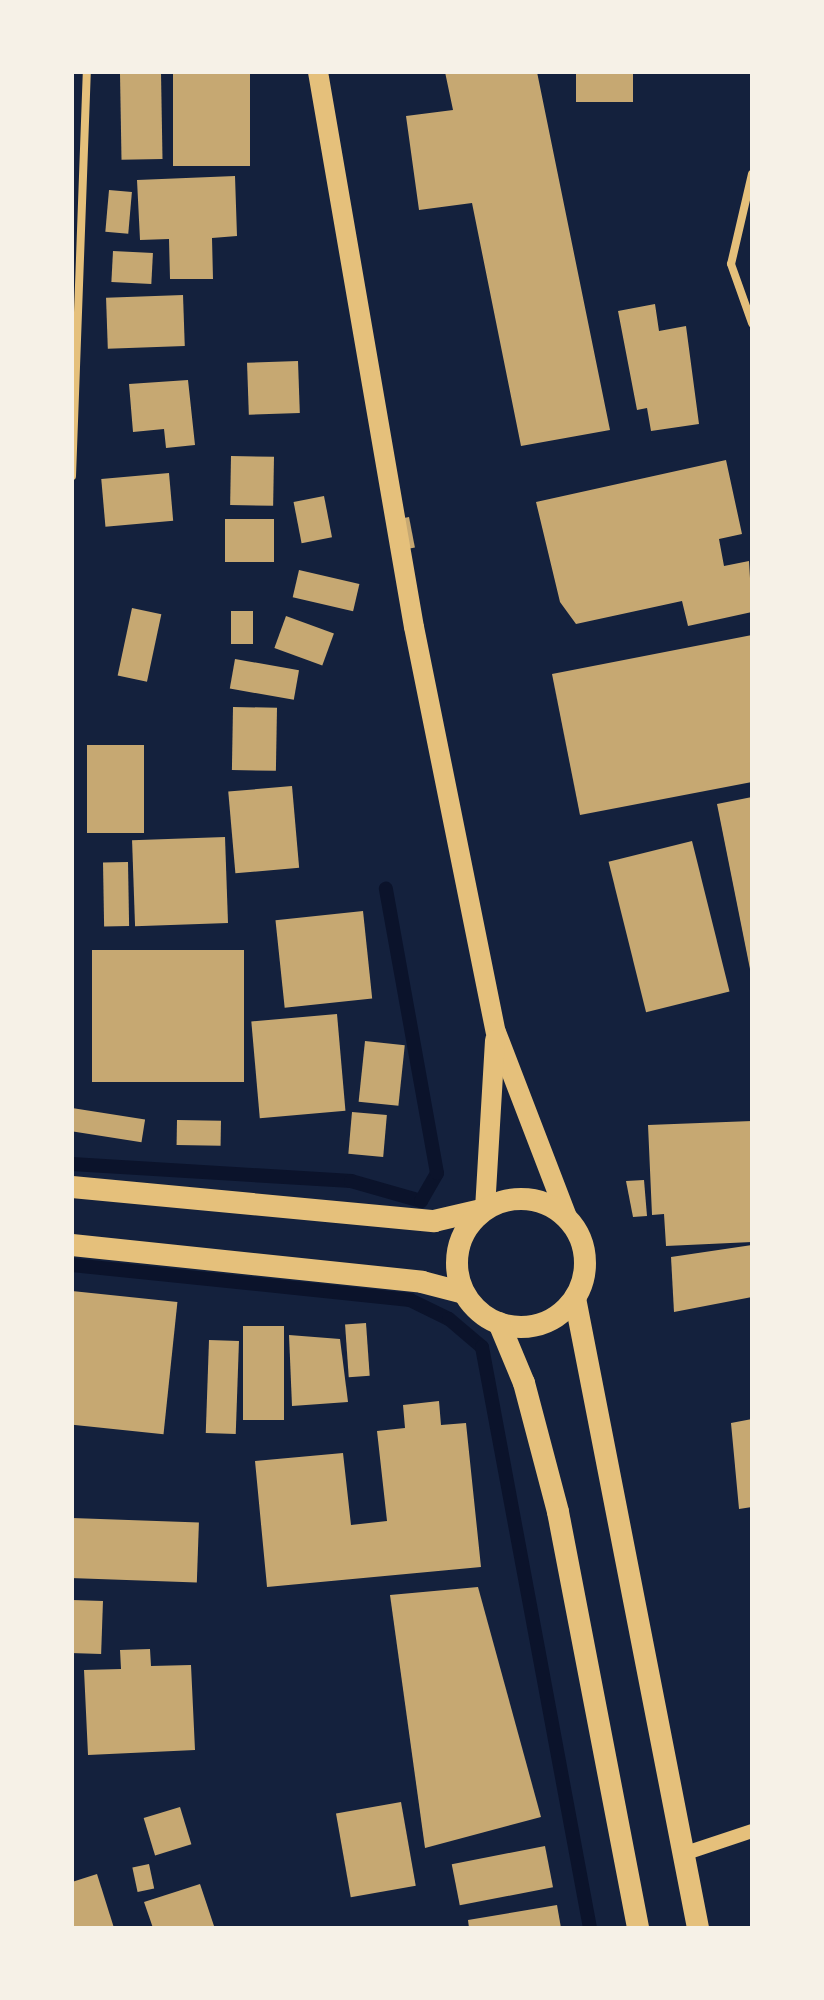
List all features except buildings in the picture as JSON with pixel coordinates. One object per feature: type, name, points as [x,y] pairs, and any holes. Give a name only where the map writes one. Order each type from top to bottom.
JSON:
[{"type":"highway","points":[[72,1187],[434,1221],[529,1199],[568,1220],[585,1258],[575,1298],[686,1853],[698,1928]]},
{"type":"highway","points":[[485,1209],[469,1226],[459,1247],[457,1270],[464,1293],[479,1311],[499,1323],[542,1324],[575,1298]]},
{"type":"highway","points":[[72,1245],[409,1280],[464,1293]]},
{"type":"highway","points":[[499,1323],[524,1383],[558,1512],[638,1928]]},
{"type":"main road","points":[[318,72],[414,627],[496,1032],[568,1220]]},
{"type":"main road","points":[[485,1209],[496,1032]]},
{"type":"street","points":[[72,476],[87,72]]},
{"type":"street","points":[[752,174],[731,264],[752,323]]},
{"type":"street","points":[[686,1853],[752,1831]]},
{"type":"waterway","points":[[72,1164],[351,1181],[421,1201],[437,1173],[386,889]]},
{"type":"waterway","points":[[72,1265],[410,1300],[449,1319],[482,1347],[590,1928]]}]
